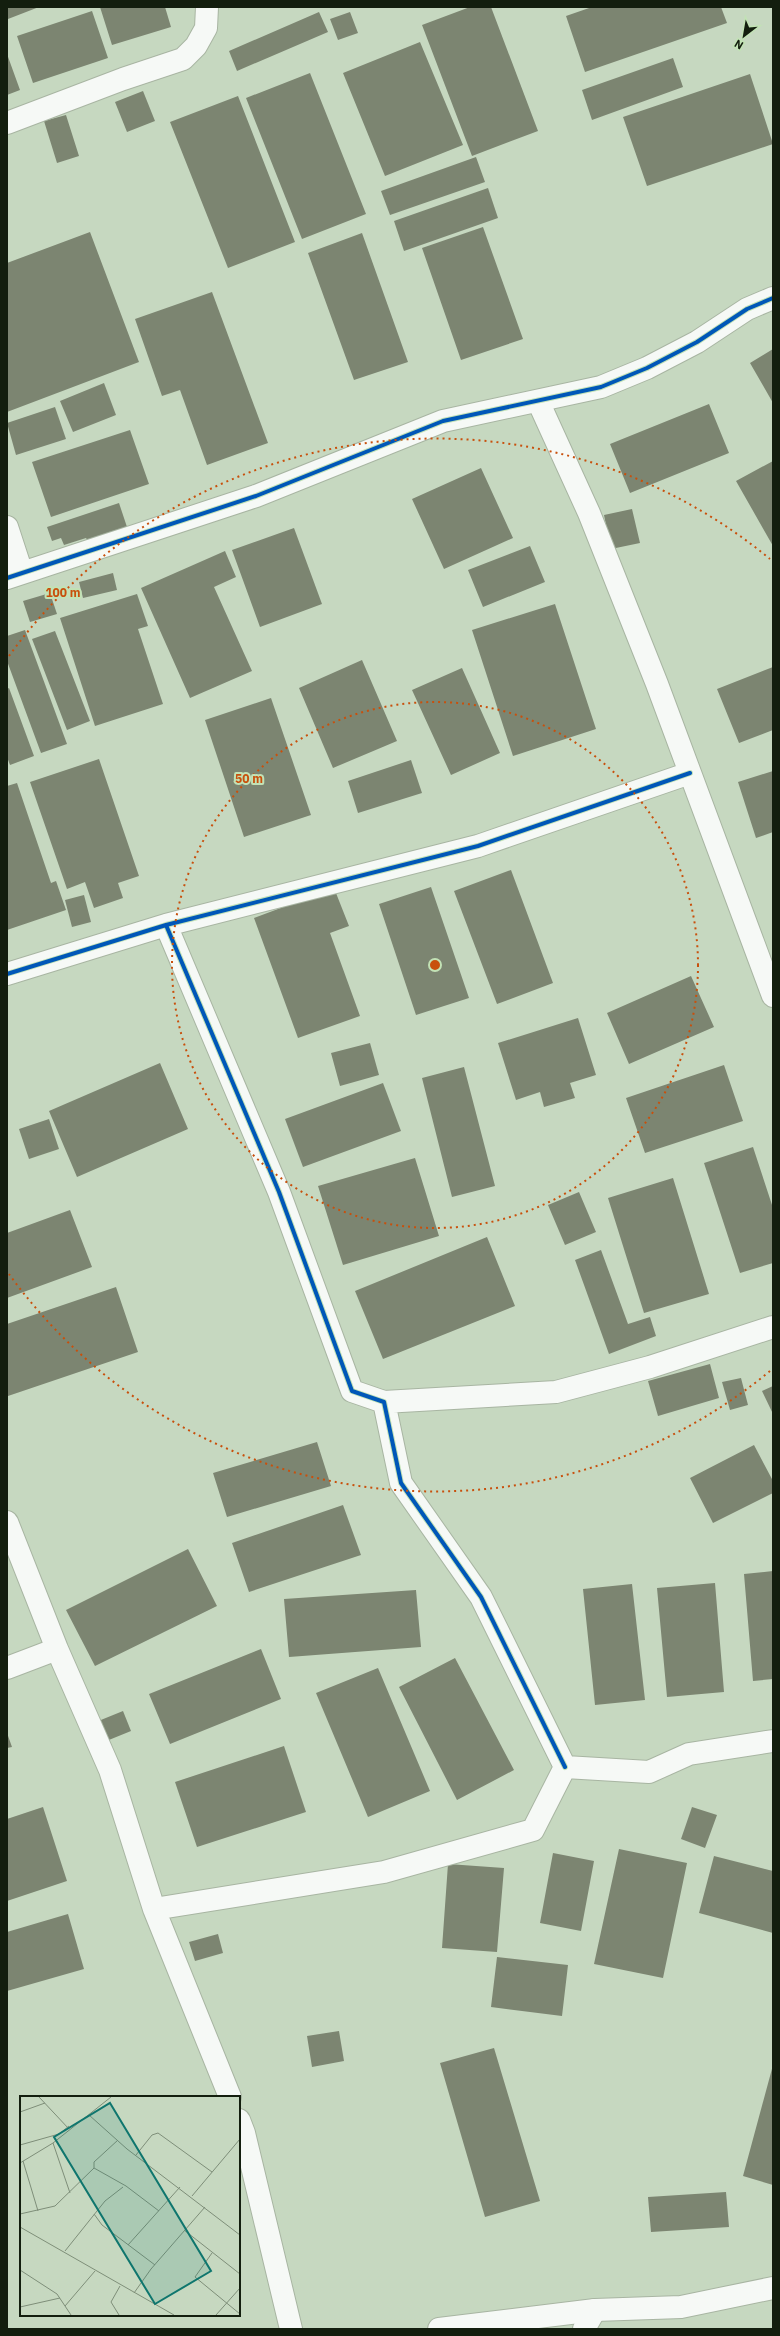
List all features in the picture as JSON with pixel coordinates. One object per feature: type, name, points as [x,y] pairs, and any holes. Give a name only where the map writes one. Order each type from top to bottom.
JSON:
[{"type":"street","points":[[7,123],[123,79],[183,59],[196,46],[206,28],[207,7]]},
{"type":"street","points":[[7,527],[15,575],[256,496],[443,421],[601,387],[647,368],[697,342],[747,309],[773,298]]},
{"type":"street","points":[[538,401],[589,513],[690,773],[773,996]]},
{"type":"street","points":[[7,974],[166,924],[478,846],[690,773]]},
{"type":"street","points":[[166,924],[279,1192],[352,1391],[384,1402],[556,1392],[650,1367],[773,1326]]},
{"type":"street","points":[[384,1402],[401,1483],[481,1597],[565,1767]]},
{"type":"street","points":[[7,1522],[56,1649],[110,1770],[154,1909],[230,2096]]},
{"type":"street","points":[[7,1668],[56,1649]]},
{"type":"street","points":[[565,1767],[649,1772],[689,1754],[773,1741]]},
{"type":"street","points":[[154,1909],[384,1872],[534,1830],[565,1767]]},
{"type":"street","points":[[240,2123],[244,2133],[291,2329]]},
{"type":"street","points":[[439,2329],[594,2310],[681,2307],[773,2288]]},
{"type":"street","points":[[584,2329],[594,2310]]},
{"type":"building","points":[[7,7],[39,7],[8,19]]},
{"type":"building","points":[[100,7],[165,7],[171,27],[112,45]]},
{"type":"building","points":[[470,7],[491,7],[538,131],[472,156],[422,25]]},
{"type":"building","points":[[592,7],[721,7],[727,23],[585,72],[566,16]]},
{"type":"building","points":[[92,11],[108,58],[33,83],[17,36]]},
{"type":"building","points":[[319,12],[328,32],[237,71],[229,51]]},
{"type":"building","points":[[350,12],[358,33],[338,40],[330,19]]},
{"type":"building","points":[[420,42],[463,145],[385,176],[343,73]]},
{"type":"building","points":[[7,54],[20,90],[7,95]]},
{"type":"building","points":[[673,58],[683,87],[592,120],[582,90]]},
{"type":"building","points":[[310,73],[366,214],[302,239],[246,98]]},
{"type":"building","points":[[750,74],[773,144],[647,186],[623,117]]},
{"type":"building","points":[[143,91],[155,121],[127,132],[115,102]]},
{"type":"building","points":[[238,96],[295,242],[228,268],[170,122]]},
{"type":"building","points":[[66,115],[79,156],[57,163],[44,121]]},
{"type":"building","points":[[476,157],[485,182],[390,215],[381,191]]},
{"type":"building","points":[[488,188],[498,218],[404,251],[394,221]]},
{"type":"building","points":[[483,227],[523,339],[461,360],[422,248]]},
{"type":"building","points":[[90,232],[139,362],[7,412],[7,263]]},
{"type":"building","points":[[362,233],[408,362],[354,380],[308,253]]},
{"type":"building","points":[[212,292],[268,443],[207,465],[180,390],[162,396],[135,319]]},
{"type":"building","points":[[773,349],[773,403],[750,363]]},
{"type":"building","points":[[104,383],[116,415],[73,432],[60,401]]},
{"type":"building","points":[[709,404],[729,453],[630,493],[610,444]]},
{"type":"building","points":[[55,407],[66,439],[16,455],[7,423]]},
{"type":"building","points":[[130,430],[149,484],[51,517],[32,462]]},
{"type":"building","points":[[773,461],[773,546],[736,481]]},
{"type":"building","points":[[481,468],[513,538],[444,569],[412,499]]},
{"type":"building","points":[[119,503],[127,527],[88,541],[86,538],[64,545],[61,538],[52,541],[47,527]]},
{"type":"building","points":[[632,509],[640,543],[611,549],[604,515]]},
{"type":"building","points":[[294,528],[322,604],[260,627],[232,550]]},
{"type":"building","points":[[530,546],[545,582],[483,607],[468,570]]},
{"type":"building","points":[[225,551],[236,577],[214,587],[252,671],[190,698],[141,588]]},
{"type":"building","points":[[113,573],[117,590],[83,598],[79,582]]},
{"type":"building","points":[[50,593],[57,614],[30,622],[23,601]]},
{"type":"building","points":[[137,594],[148,626],[138,629],[163,704],[95,726],[60,618]]},
{"type":"building","points":[[555,604],[596,729],[513,756],[472,630]]},
{"type":"building","points":[[25,630],[67,744],[41,753],[7,661],[7,636]]},
{"type":"building","points":[[55,631],[90,721],[67,730],[32,639]]},
{"type":"building","points":[[362,660],[397,741],[333,768],[299,688]]},
{"type":"building","points":[[773,667],[773,730],[739,743],[717,689]]},
{"type":"building","points":[[462,668],[500,753],[451,775],[412,690]]},
{"type":"building","points":[[9,688],[34,756],[10,765],[7,757],[7,689]]},
{"type":"building","points":[[271,698],[311,815],[244,837],[205,720]]},
{"type":"building","points":[[99,759],[139,876],[118,883],[123,898],[94,908],[85,882],[67,889],[30,782]]},
{"type":"building","points":[[411,760],[422,793],[358,813],[348,781]]},
{"type":"building","points":[[773,771],[773,832],[756,838],[738,782]]},
{"type":"building","points":[[17,783],[51,883],[56,881],[66,910],[7,930],[7,786]]},
{"type":"building","points":[[511,870],[553,983],[497,1004],[454,891]]},
{"type":"building","points":[[431,887],[469,998],[416,1015],[379,904]]},
{"type":"building","points":[[334,888],[349,926],[330,933],[360,1016],[298,1038],[254,918]]},
{"type":"building","points":[[84,895],[91,922],[72,927],[65,900]]},
{"type":"building","points":[[691,976],[714,1027],[629,1064],[607,1013]]},
{"type":"building","points":[[578,1018],[596,1075],[570,1083],[575,1098],[544,1107],[540,1092],[516,1100],[498,1043]]},
{"type":"building","points":[[370,1043],[379,1075],[340,1086],[331,1053]]},
{"type":"building","points":[[160,1063],[188,1129],[77,1177],[49,1111]]},
{"type":"building","points":[[724,1065],[743,1121],[645,1153],[626,1098]]},
{"type":"building","points":[[464,1067],[495,1186],[452,1197],[422,1078]]},
{"type":"building","points":[[383,1083],[401,1131],[303,1167],[285,1119]]},
{"type":"building","points":[[49,1119],[59,1149],[29,1159],[19,1129]]},
{"type":"building","points":[[753,1147],[773,1208],[773,1263],[740,1273],[704,1163]]},
{"type":"building","points":[[415,1158],[439,1236],[343,1265],[318,1186]]},
{"type":"building","points":[[673,1178],[709,1294],[644,1313],[608,1198]]},
{"type":"building","points":[[579,1192],[596,1232],[565,1245],[548,1205]]},
{"type":"building","points":[[70,1210],[92,1267],[7,1298],[7,1233]]},
{"type":"building","points":[[487,1237],[515,1306],[383,1359],[355,1291]]},
{"type":"building","points":[[601,1250],[628,1324],[650,1317],[656,1336],[609,1354],[575,1260]]},
{"type":"building","points":[[116,1287],[138,1352],[8,1396],[7,1324]]},
{"type":"building","points":[[710,1364],[719,1398],[658,1416],[648,1381]]},
{"type":"building","points":[[741,1378],[748,1405],[730,1410],[722,1382]]},
{"type":"building","points":[[773,1386],[773,1414],[762,1391]]},
{"type":"building","points":[[317,1442],[331,1486],[227,1517],[213,1473]]},
{"type":"building","points":[[754,1445],[773,1481],[773,1493],[713,1523],[690,1478]]},
{"type":"building","points":[[343,1505],[361,1555],[249,1592],[232,1543]]},
{"type":"building","points":[[188,1549],[217,1606],[95,1666],[66,1610]]},
{"type":"building","points":[[773,1571],[773,1679],[753,1681],[744,1574]]},
{"type":"building","points":[[715,1583],[724,1692],[667,1697],[657,1588]]},
{"type":"building","points":[[632,1584],[645,1700],[595,1705],[583,1589]]},
{"type":"building","points":[[416,1590],[421,1647],[289,1657],[284,1599]]},
{"type":"building","points":[[261,1649],[281,1699],[170,1744],[149,1694]]},
{"type":"building","points":[[455,1658],[514,1770],[457,1800],[399,1687]]},
{"type":"building","points":[[378,1668],[430,1791],[368,1817],[316,1693]]},
{"type":"building","points":[[123,1711],[131,1731],[99,1744],[91,1724]]},
{"type":"building","points":[[7,1733],[12,1747],[7,1748]]},
{"type":"building","points":[[284,1746],[306,1812],[197,1847],[175,1782]]},
{"type":"building","points":[[43,1807],[67,1881],[7,1901],[7,1819]]},
{"type":"building","points":[[692,1807],[717,1815],[705,1848],[681,1839]]},
{"type":"building","points":[[619,1849],[687,1863],[663,1978],[594,1964]]},
{"type":"building","points":[[553,1853],[594,1861],[581,1931],[540,1923]]},
{"type":"building","points":[[714,1856],[773,1871],[773,1933],[699,1913]]},
{"type":"building","points":[[448,1864],[504,1868],[497,1952],[442,1948]]},
{"type":"building","points":[[68,1914],[84,1969],[7,1991],[7,1932]]},
{"type":"building","points":[[218,1934],[223,1953],[195,1961],[189,1942]]},
{"type":"building","points":[[497,1957],[568,1965],[562,2016],[491,2007]]},
{"type":"building","points":[[339,2031],[344,2061],[312,2067],[307,2036]]},
{"type":"building","points":[[494,2048],[540,2201],[485,2217],[440,2063]]},
{"type":"building","points":[[773,2065],[773,2185],[743,2176]]},
{"type":"building","points":[[726,2192],[729,2227],[651,2232],[648,2197]]},
{"type":"cycle path","points":[[7,578],[256,496],[443,421],[601,387],[647,368],[697,342],[747,309],[773,298]]},
{"type":"cycle path","points":[[7,974],[166,925],[478,846],[690,773]]},
{"type":"cycle path","points":[[166,925],[279,1192],[352,1391],[384,1402],[401,1483],[481,1597],[565,1767]]}]
